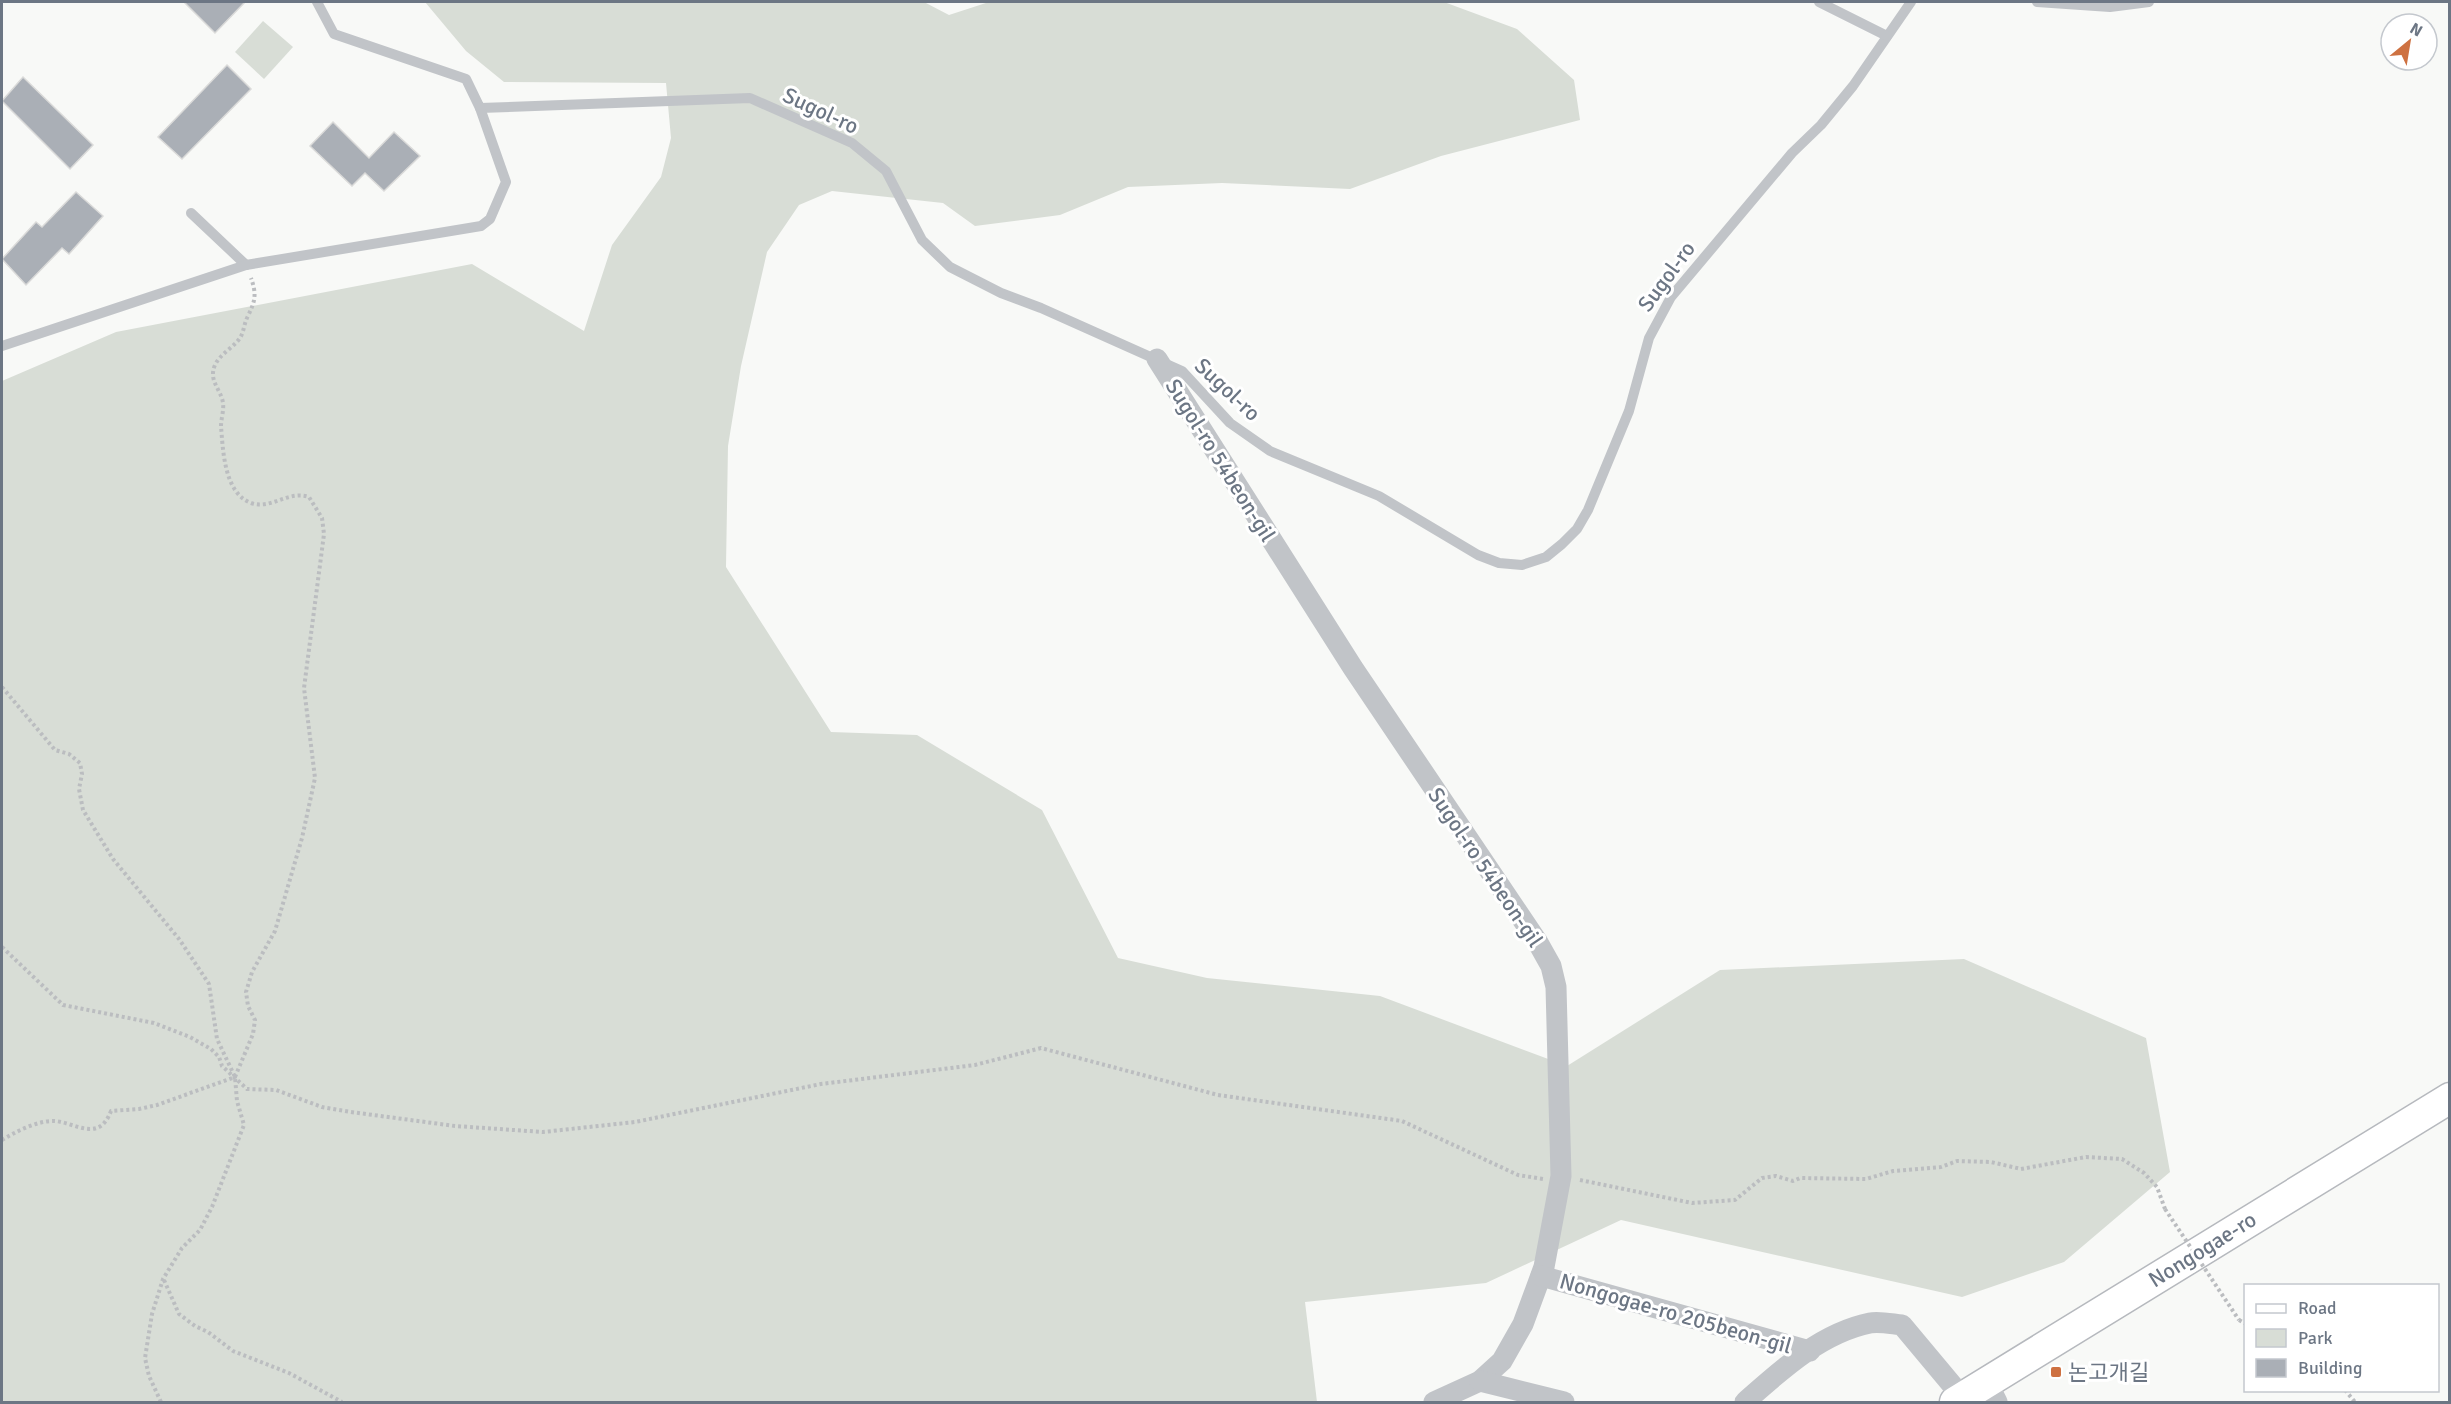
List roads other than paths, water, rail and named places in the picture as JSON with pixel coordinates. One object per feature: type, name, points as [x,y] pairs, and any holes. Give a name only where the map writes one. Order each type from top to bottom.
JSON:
[{"type":"main road","name":"Nongogae-ro","points":[[1975,1396],[2450,1098]]},
{"type":"street","name":"Sugol-ro 54beon-gil","points":[[1157,359],[1353,668],[1537,941],[1551,966],[1556,987],[1561,1176],[1541,1276],[1522,1324],[1502,1361],[1480,1381],[1434,1402]]},
{"type":"street","name":"Nongogae-ro 205beon-gil","points":[[1541,1276],[1810,1351]]},
{"type":"street","name":"Nongogae-ro 205beon-gil","points":[[1745,1402],[1779,1372],[1834,1335],[1872,1323],[1902,1325],[1975,1396]]},
{"type":"street","points":[[1480,1381],[1564,1402]]},
{"type":"lane","points":[[2,346],[246,265],[481,226],[490,219],[506,182],[480,108],[466,79],[334,34],[317,2]]},
{"type":"lane","points":[[1820,2],[1887,36]]},
{"type":"lane","name":"Sugol-ro","points":[[480,108],[750,98],[852,143],[886,171],[922,240],[950,267],[1000,293],[1182,371],[1230,423],[1270,450],[1379,496],[1478,555],[1499,563],[1522,565],[1546,557],[1577,529],[1588,510],[1629,411],[1649,338],[1671,297],[1792,153],[1821,125],[1911,2]]},
{"type":"lane","points":[[2037,2],[2110,8],[2149,2]]},
{"type":"lane","points":[[191,213],[246,265]]},
{"type":"place","name":"논고개길","points":[[2056,1372]]}]
